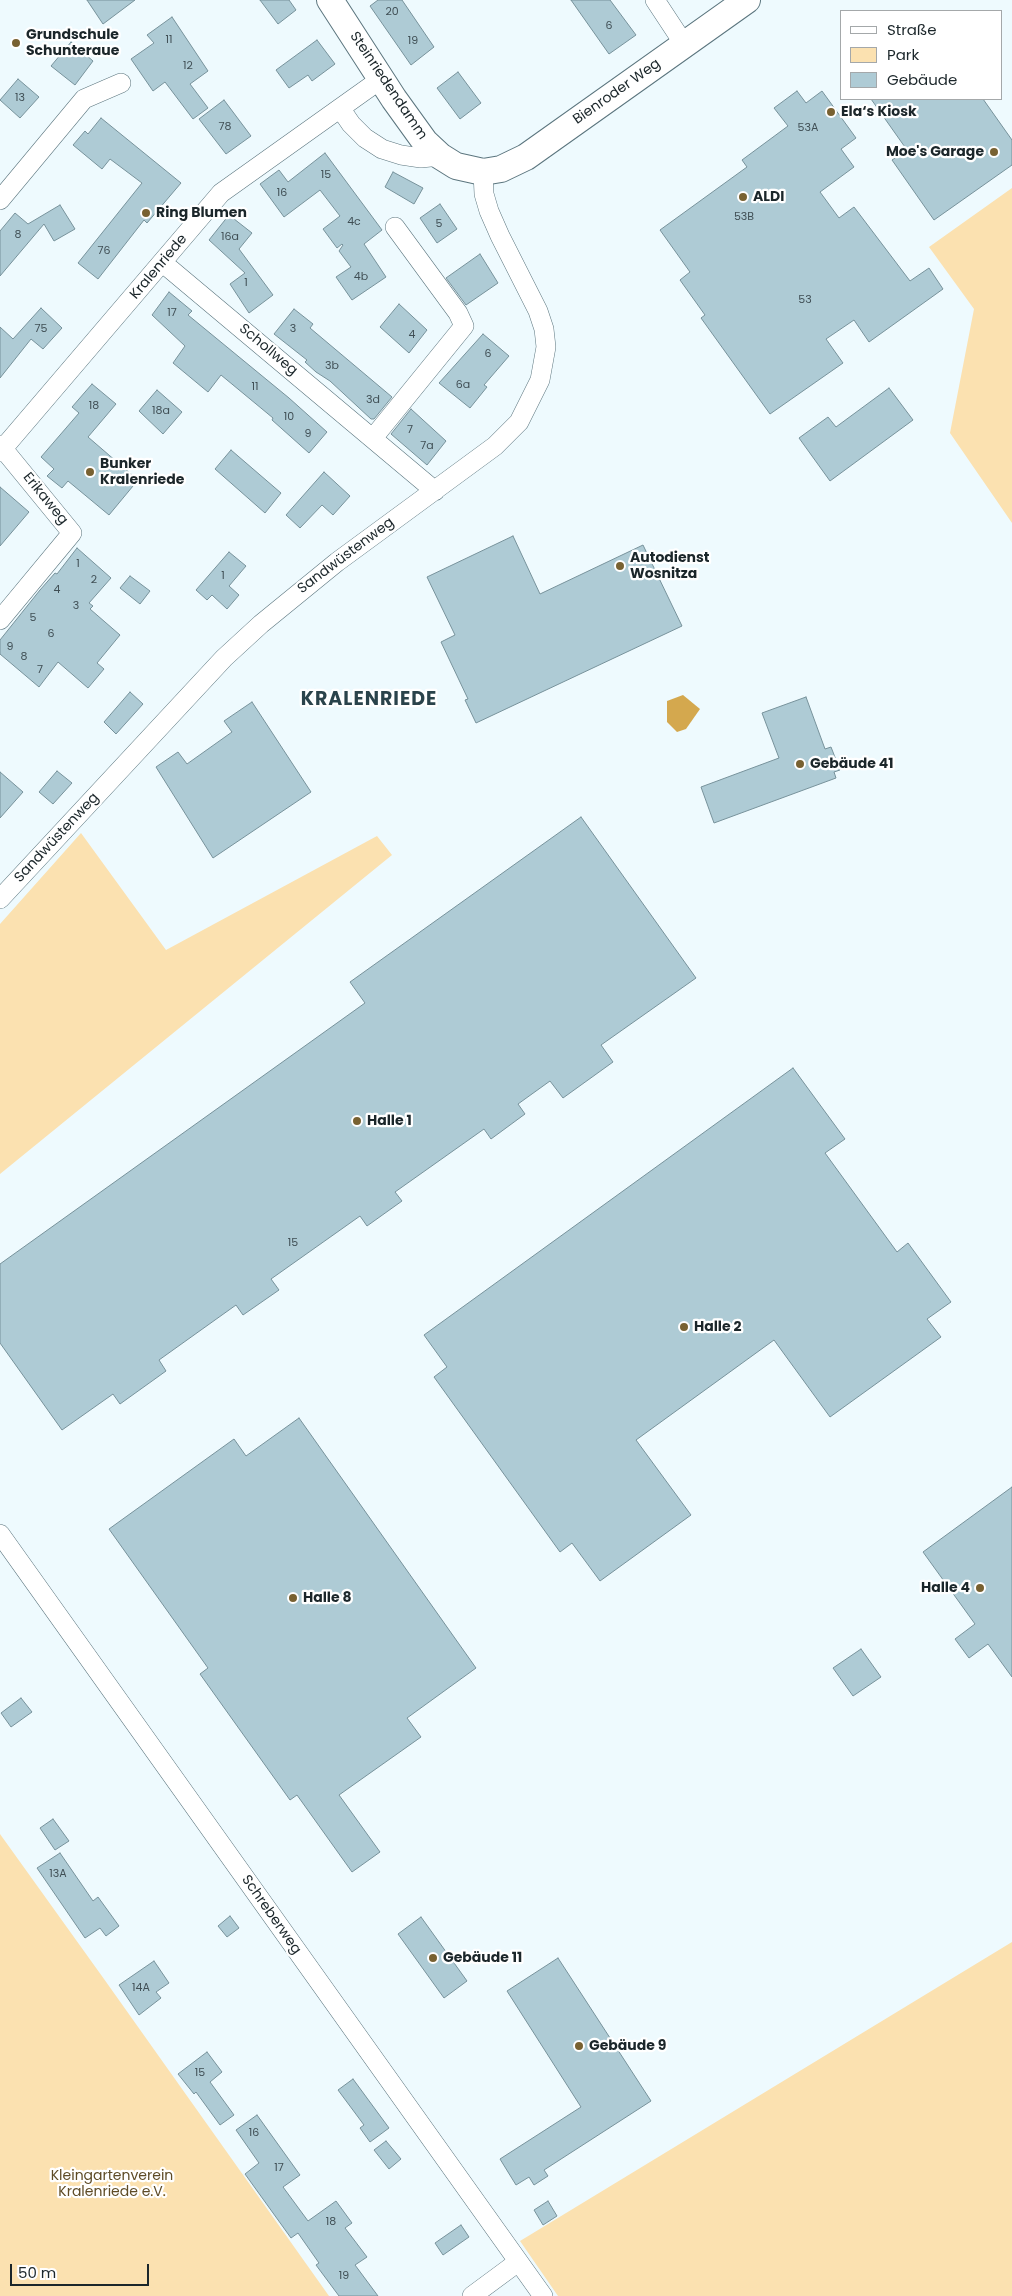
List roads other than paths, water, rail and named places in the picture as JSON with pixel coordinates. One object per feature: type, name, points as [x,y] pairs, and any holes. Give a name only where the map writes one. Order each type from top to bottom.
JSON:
[{"type":"main road","name":"Steinriedendamm","points":[[330,0],[415,129],[440,156],[464,169],[483,172]]},
{"type":"main road","name":"Bienroder Weg","points":[[483,172],[501,169],[526,156],[747,0]]},
{"type":"street","points":[[655,0],[684,44]]},
{"type":"street","name":"Kralenriede","points":[[1,448],[163,263],[221,193],[381,79]]},
{"type":"street","points":[[0,200],[84,98],[121,83]]},
{"type":"street","points":[[340,108],[351,124],[365,138],[382,149],[401,156],[421,158],[440,156]]},
{"type":"street","name":"Sandwüstenweg","points":[[0,899],[230,652],[298,592],[495,446],[513,429],[534,393],[544,365],[546,347],[544,330],[538,311],[493,219],[484,194],[483,172]]},
{"type":"street","points":[[373,438],[464,326],[458,313],[395,227]]},
{"type":"street","name":"Schollweg","points":[[163,263],[435,490]]},
{"type":"street","name":"Erikaweg","points":[[0,620],[72,533],[1,448]]},
{"type":"street","name":"Schreberweg","points":[[0,1534],[543,2296]]},
{"type":"street","points":[[472,2296],[518,2262]]},
{"type":"place","name":"Grundschule Schunteraue","points":[[16,43]]},
{"type":"place","name":"Ela‘s Kiosk","points":[[831,112]]},
{"type":"place","name":"Moe's Garage","points":[[994,152]]},
{"type":"place","name":"ALDI","points":[[743,197]]},
{"type":"place","name":"Ring Blumen","points":[[146,213]]},
{"type":"place","name":"Bunker Kralenriede","points":[[90,472]]},
{"type":"place","name":"Autodienst Wosnitza","points":[[620,566]]},
{"type":"place","name":"Gebäude 41","points":[[800,764]]},
{"type":"place","name":"Halle 1","points":[[357,1121]]},
{"type":"place","name":"Halle 2","points":[[684,1327]]},
{"type":"place","name":"Halle 4","points":[[980,1588]]},
{"type":"place","name":"Halle 8","points":[[293,1598]]},
{"type":"place","name":"Gebäude 11","points":[[433,1958]]},
{"type":"place","name":"Gebäude 9","points":[[579,2046]]},
{"type":"district","name":"KRALENRIEDE","points":[[369,700]]},
{"type":"park label","name":"Kleingartenverein Kralenriede e.V.","points":[[112,2184]]}]
